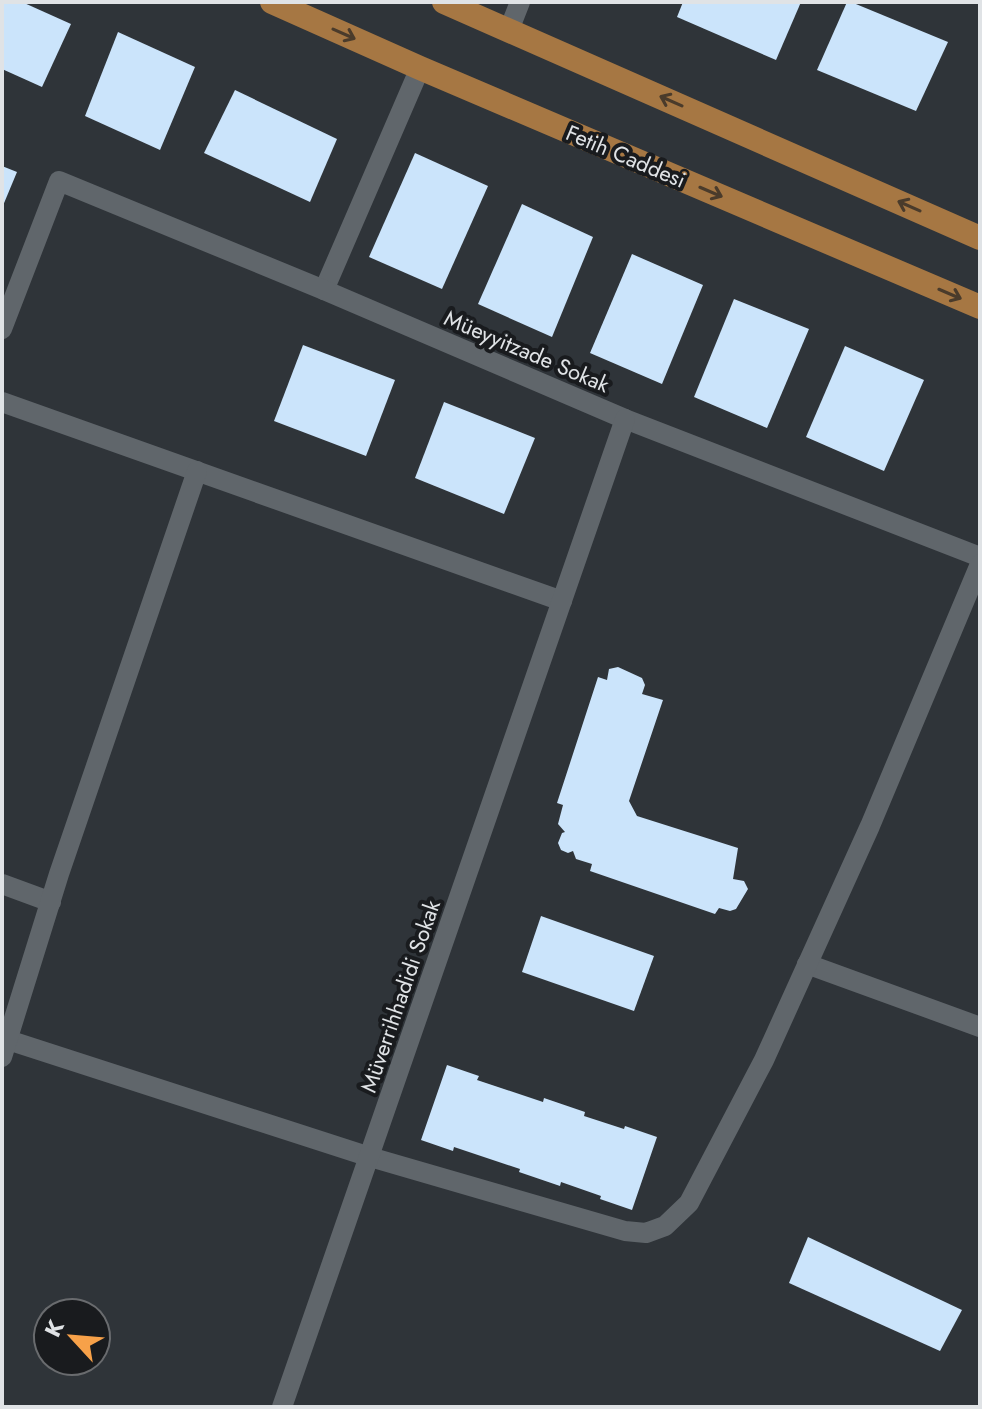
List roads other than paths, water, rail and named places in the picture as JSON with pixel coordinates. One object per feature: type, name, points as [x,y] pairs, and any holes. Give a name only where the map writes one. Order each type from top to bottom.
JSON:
[{"type":"main road","name":"Fetih Caddesi","points":[[272,2],[980,307]]},
{"type":"main road","points":[[444,2],[980,238]]},
{"type":"street","points":[[509,30],[520,2]]},
{"type":"street","points":[[324,290],[420,68]]},
{"type":"street","name":"Müeyyitzade Sokak","points":[[2,329],[59,181],[625,419],[980,557]]},
{"type":"street","points":[[2,402],[562,601]]},
{"type":"street","name":"Müverrihhadidi Sokak","points":[[282,1407],[625,419]]},
{"type":"street","points":[[197,471],[51,902],[5,1048],[625,1231],[646,1233],[665,1226],[689,1203],[764,1060],[870,826],[980,564]]},
{"type":"street","points":[[2,884],[51,902]]},
{"type":"street","points":[[807,964],[980,1027]]}]
